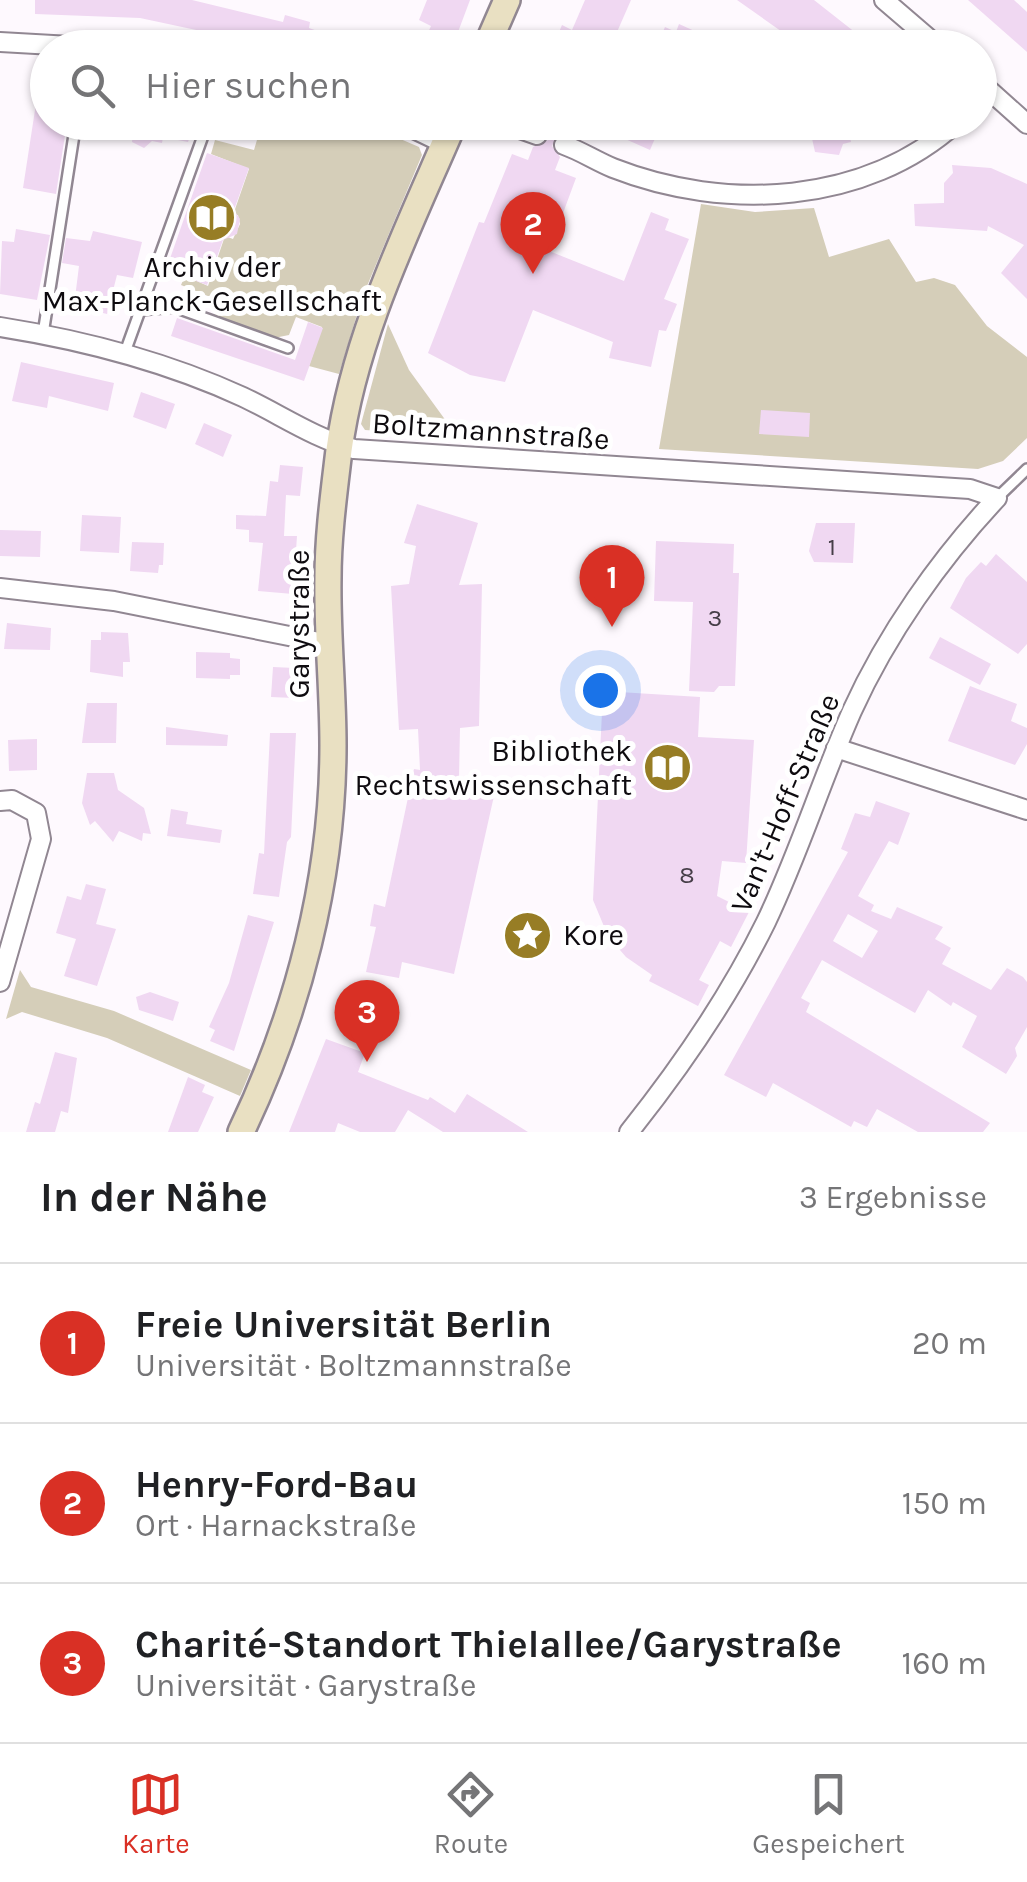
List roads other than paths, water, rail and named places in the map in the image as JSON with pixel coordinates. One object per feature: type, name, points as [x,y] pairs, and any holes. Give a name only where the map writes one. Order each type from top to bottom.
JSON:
[{"type":"street","points":[[494,30],[507,0]]},
{"type":"street","points":[[884,0],[919,30]]},
{"type":"street","points":[[0,42],[30,44]]},
{"type":"street","points":[[997,102],[1027,124]]},
{"type":"street","name":"Garystraße","points":[[241,1132],[262,1089],[301,976],[322,868],[333,747],[328,576],[340,445],[381,294],[446,140]]},
{"type":"street","points":[[564,145],[613,168],[653,180],[712,190],[788,194],[874,175],[912,157],[934,140]]},
{"type":"street","name":"Boltzmannstraße","points":[[0,327],[124,355],[243,397],[340,445],[537,463],[970,489],[997,498]]},
{"type":"street","name":"Van't-Hoff-Straße","points":[[629,1132],[694,1044],[746,962],[796,854],[836,748],[906,614],[997,498]]},
{"type":"street","points":[[0,588],[114,601],[328,644]]},
{"type":"street","points":[[836,748],[1027,810]]},
{"type":"street","points":[[0,800],[12,800],[36,813],[41,839],[0,982]]},
{"type":"lane","points":[[43,334],[73,140]]},
{"type":"lane","points":[[124,355],[201,140]]},
{"type":"lane","points":[[140,310],[174,307],[288,348]]},
{"type":"lane","points":[[997,498],[1027,469]]},
{"type":"place","name":"Archiv der Max-Planck-Gesellschaft","points":[[212,218]]},
{"type":"place","name":"Henry-Ford-Bau","points":[[533,274]]},
{"type":"place","name":"Freie Universität Berlin","points":[[612,627]]},
{"type":"place","name":"Bibliothek Rechtswissenschaft","points":[[667,768]]},
{"type":"place","name":"Kore","points":[[528,935]]},
{"type":"place","name":"Charité-Standort Thielallee/Garystraße","points":[[367,1062]]}]
